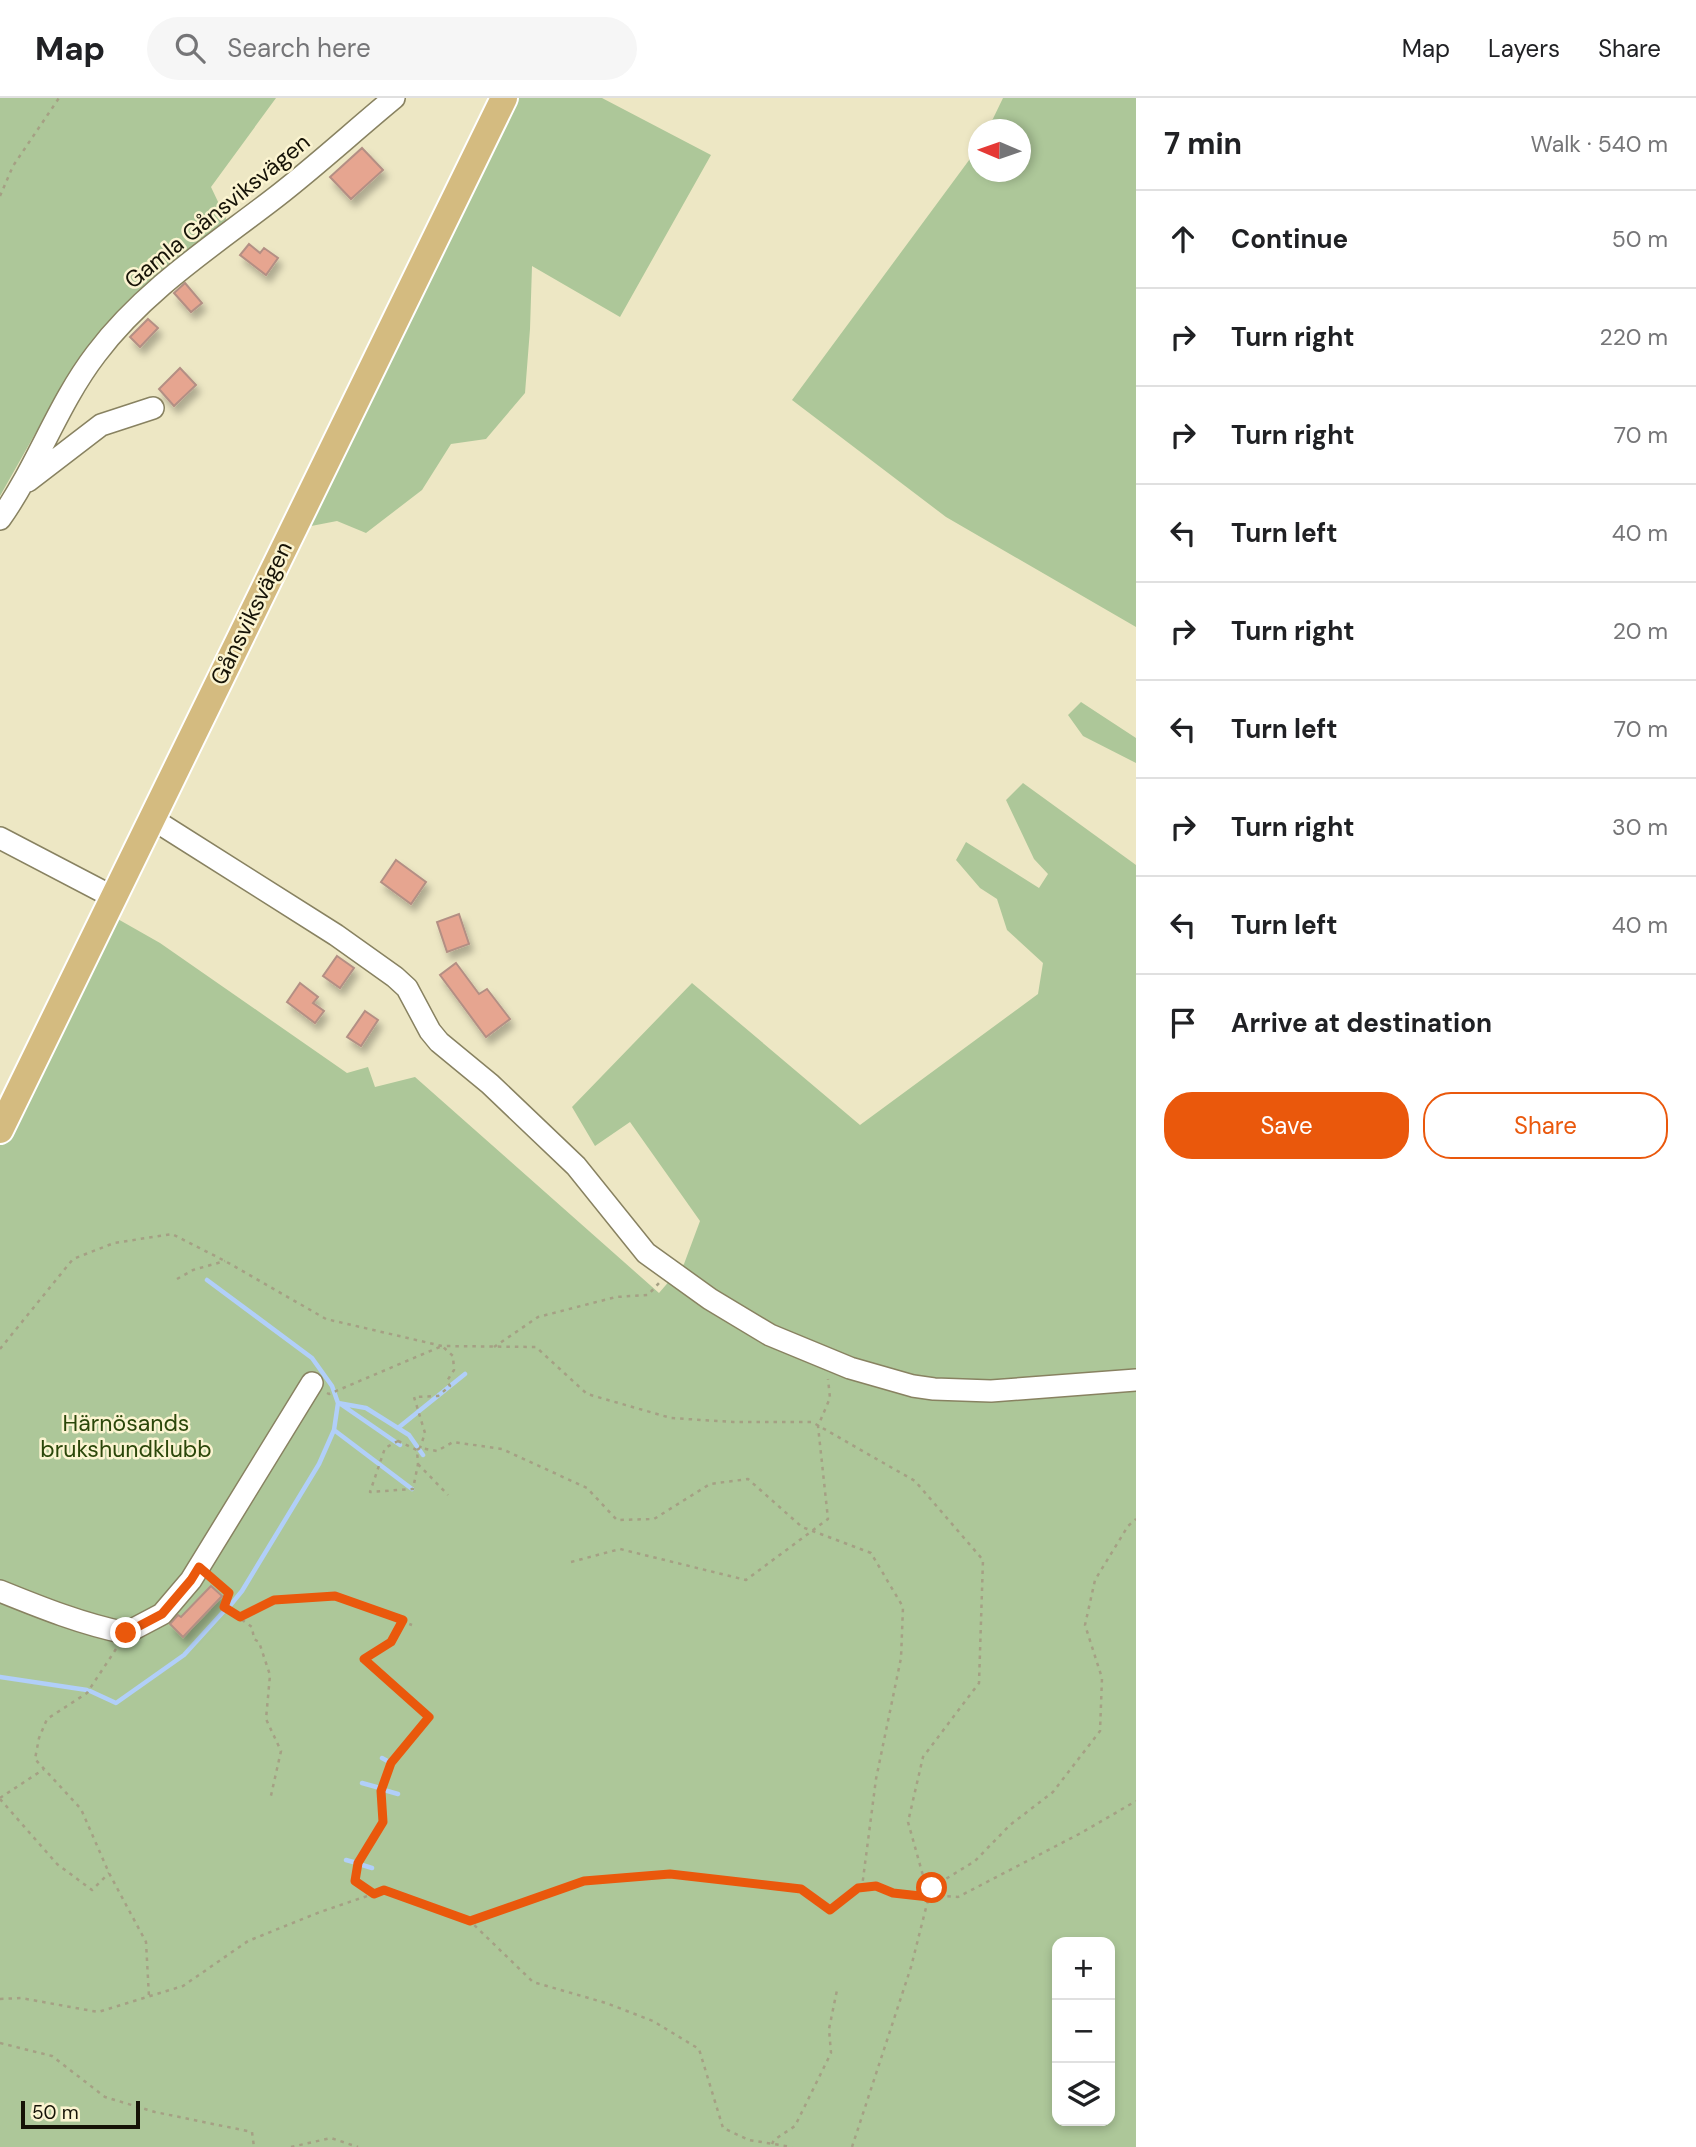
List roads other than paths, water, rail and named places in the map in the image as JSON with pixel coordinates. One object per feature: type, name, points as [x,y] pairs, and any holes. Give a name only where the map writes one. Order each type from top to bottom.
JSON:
[{"type":"main road","name":"Gånsviksvägen","points":[[0,1130],[504,98]]},
{"type":"street","name":"Gamla Gånsviksvägen","points":[[0,519],[23,484],[74,387],[97,352],[159,288],[278,195],[394,98]]},
{"type":"street","points":[[23,484],[101,425],[153,408]]},
{"type":"street","points":[[151,818],[395,976],[407,988],[430,1031],[439,1042],[490,1084],[576,1166],[646,1253],[670,1272],[770,1335],[874,1376],[913,1386],[991,1391],[1136,1380]]},
{"type":"street","points":[[0,838],[113,897]]},
{"type":"street","points":[[0,1591],[62,1616],[126,1633],[162,1614],[191,1580],[321,1389]]},
{"type":"waterway","points":[[207,1280],[312,1358],[332,1386],[338,1403],[334,1430],[319,1464],[242,1591],[228,1608]]},
{"type":"waterway","points":[[398,1428],[465,1374]]},
{"type":"waterway","points":[[338,1403],[366,1408],[409,1435],[423,1455]]},
{"type":"waterway","points":[[342,1405],[400,1445]]},
{"type":"waterway","points":[[334,1430],[412,1489]]},
{"type":"waterway","points":[[90,1691],[116,1703],[184,1655],[224,1611]]},
{"type":"waterway","points":[[0,1677],[87,1690]]},
{"type":"waterway","points":[[382,1758],[391,1763]]},
{"type":"waterway","points":[[362,1783],[380,1788]]},
{"type":"waterway","points":[[384,1790],[398,1794]]},
{"type":"waterway","points":[[346,1860],[357,1863]]},
{"type":"waterway","points":[[359,1864],[372,1868]]},
{"type":"park label","name":"Härnösands brukshundklubb","points":[[126,1436]]}]
